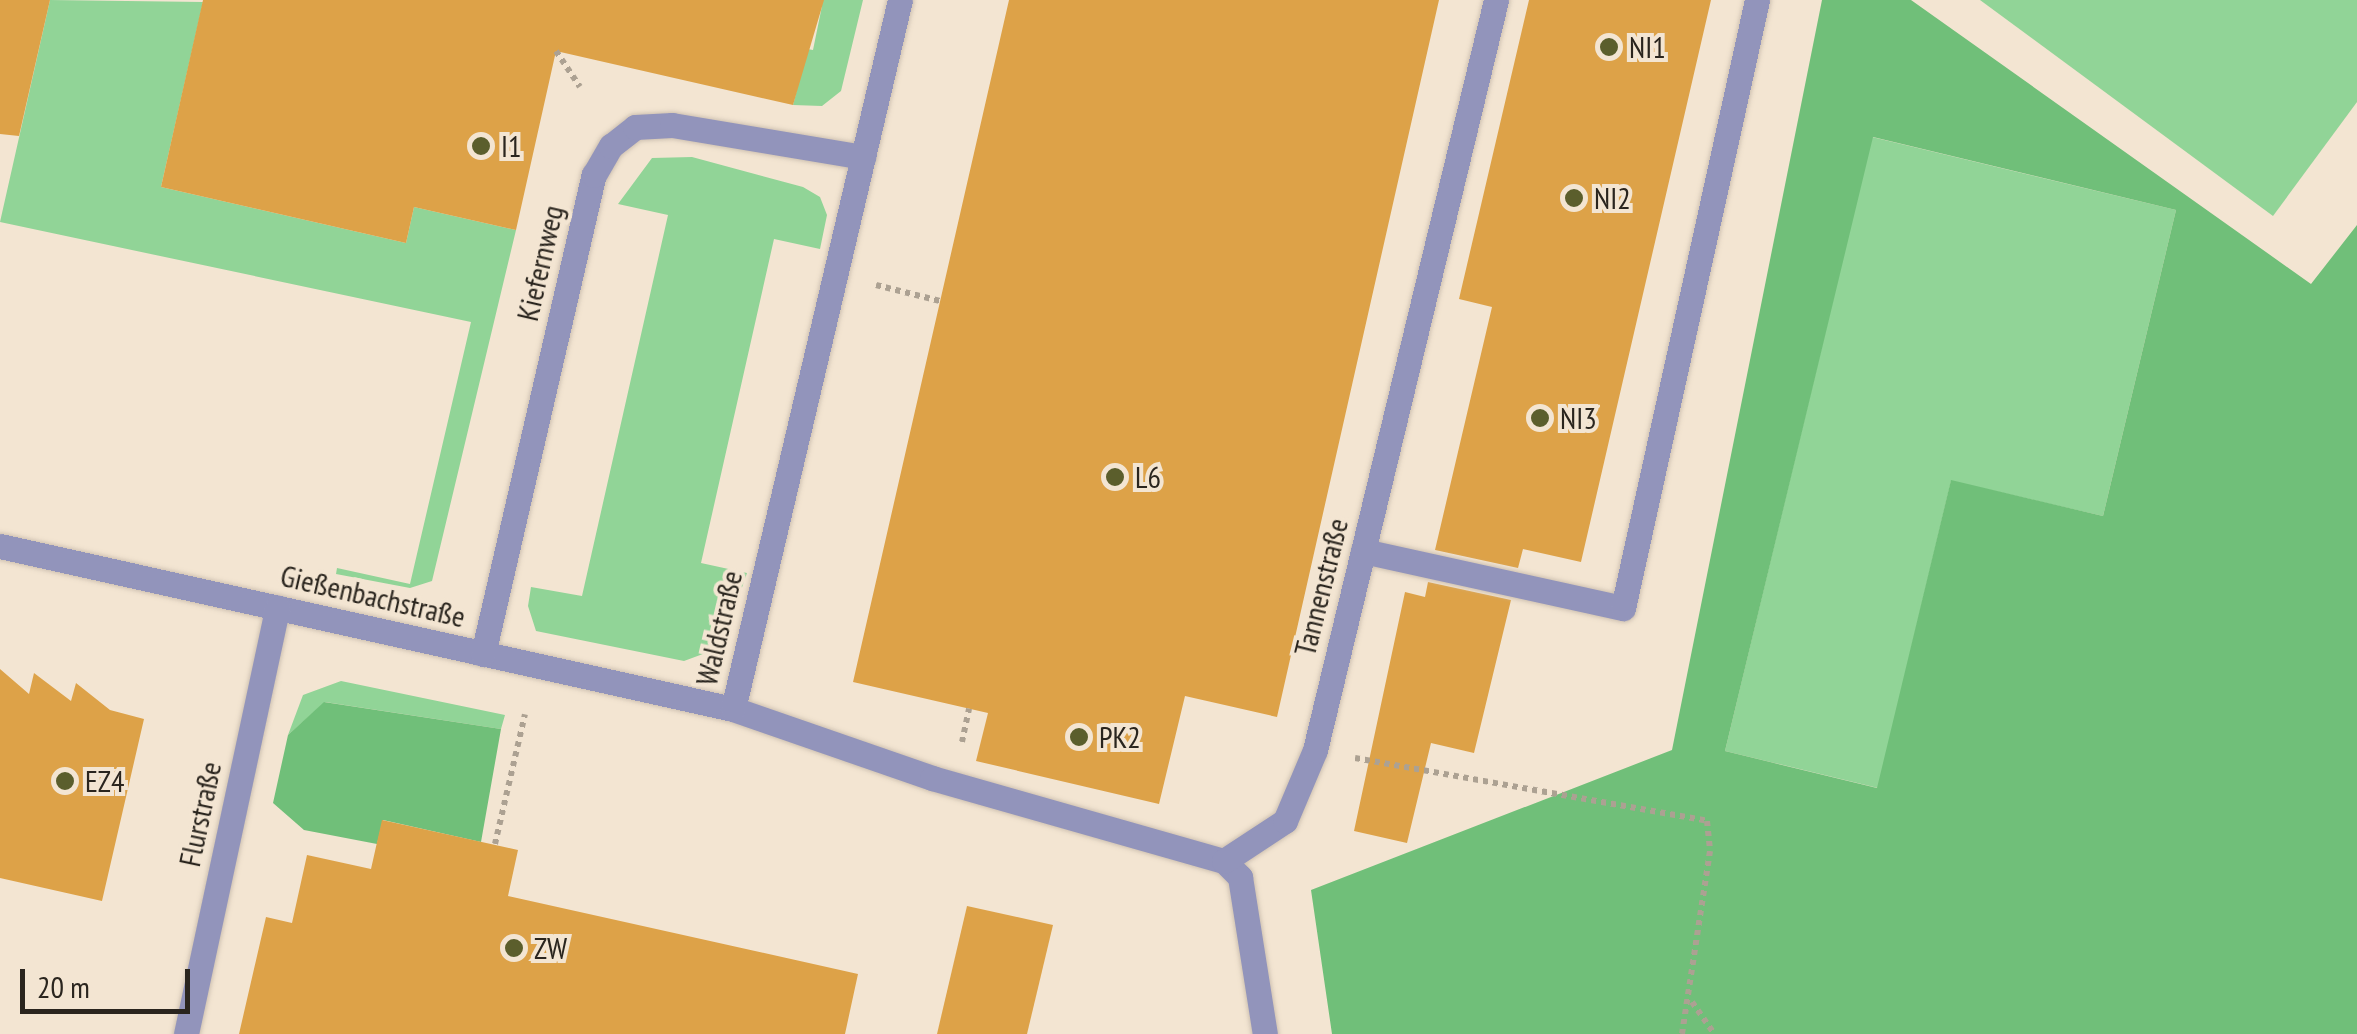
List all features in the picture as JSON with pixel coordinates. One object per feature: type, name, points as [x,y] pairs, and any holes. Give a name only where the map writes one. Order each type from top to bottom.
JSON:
[{"type":"lane","name":"Waldstraße","points":[[900,0],[733,709],[932,778],[1224,861]]},
{"type":"lane","name":"Tannenstraße","points":[[1224,861],[1285,821],[1315,750],[1496,0]]},
{"type":"lane","points":[[1363,551],[1623,608],[1757,0]]},
{"type":"lane","name":"Kiefernweg","points":[[483,654],[594,175],[610,146],[635,127],[672,125],[863,157]]},
{"type":"lane","name":"Gießenbachstraße","points":[[0,546],[733,709]]},
{"type":"lane","name":"Flurstraße","points":[[186,1034],[277,608]]},
{"type":"lane","points":[[1224,861],[1240,877],[1266,1034]]},
{"type":"path","points":[[556,51],[580,86]]},
{"type":"path","points":[[876,284],[940,301]]},
{"type":"path","points":[[962,742],[969,708]]},
{"type":"path","points":[[495,844],[525,714]]},
{"type":"path","points":[[1315,750],[1707,821],[1692,1001],[1682,1034]]},
{"type":"path","points":[[1692,1001],[1714,1034]]},
{"type":"green space","points":[[50,0],[203,2],[161,187],[406,243],[414,207],[516,230],[432,581],[410,588],[336,574],[337,568],[410,584],[471,322],[0,222]]},
{"type":"green space","points":[[802,0],[863,0],[841,91],[822,106],[793,105],[800,78],[790,46],[813,50],[822,6]]},
{"type":"green space","points":[[1822,0],[1911,0],[2311,284],[2357,225],[2357,1034],[1332,1034],[1311,890],[1672,750]],"holes":[[[1873,137],[2176,210],[2103,516],[1951,480],[1877,788],[1725,751]]]},
{"type":"green space","points":[[1980,0],[2357,0],[2357,102],[2273,216]]},
{"type":"green space","points":[[1872,137],[2176,210],[2103,516],[1951,481],[1878,788],[1725,751]]},
{"type":"green space","points":[[692,157],[803,187],[820,197],[827,215],[820,249],[774,239],[701,563],[747,573],[726,634],[711,651],[684,661],[536,631],[528,606],[531,587],[582,596],[668,215],[618,204],[652,158]]},
{"type":"green space","points":[[341,681],[505,715],[501,729],[325,702],[288,735],[303,695]]},
{"type":"green space","points":[[324,702],[501,729],[481,842],[383,820],[377,844],[304,830],[273,803],[288,735]]},
{"type":"building","points":[[0,0],[50,0],[19,136],[0,134]]},
{"type":"building","name":"I1","points":[[203,0],[824,0],[793,105],[556,51],[516,230],[414,207],[406,243],[161,187]]},
{"type":"building","name":"L6","points":[[1009,0],[1439,0],[1277,717],[1185,696],[1159,804],[976,761],[988,713],[853,682]]},
{"type":"building","points":[[1529,0],[1711,0],[1581,562],[1523,549],[1518,568],[1435,550],[1492,307],[1459,299]]},
{"type":"building","points":[[1428,582],[1511,600],[1474,753],[1431,743],[1407,843],[1354,831],[1405,592],[1425,597]]},
{"type":"building","name":"EZ4","points":[[0,669],[29,694],[34,673],[71,701],[76,683],[110,710],[144,719],[102,901],[0,878]]},
{"type":"building","name":"ZW","points":[[382,820],[518,850],[508,896],[858,974],[845,1034],[239,1034],[266,917],[292,923],[307,855],[371,869]]},
{"type":"building","points":[[967,906],[1053,925],[1027,1034],[937,1034]]},
{"type":"place","name":"NI1","points":[[1609,47]]},
{"type":"place","name":"I1","points":[[481,146]]},
{"type":"place","name":"NI2","points":[[1574,198]]},
{"type":"place","name":"NI3","points":[[1540,418]]},
{"type":"place","name":"L6","points":[[1115,477]]},
{"type":"place","name":"PK2","points":[[1079,737]]},
{"type":"place","name":"EZ4","points":[[65,781]]},
{"type":"place","name":"ZW","points":[[514,948]]}]
